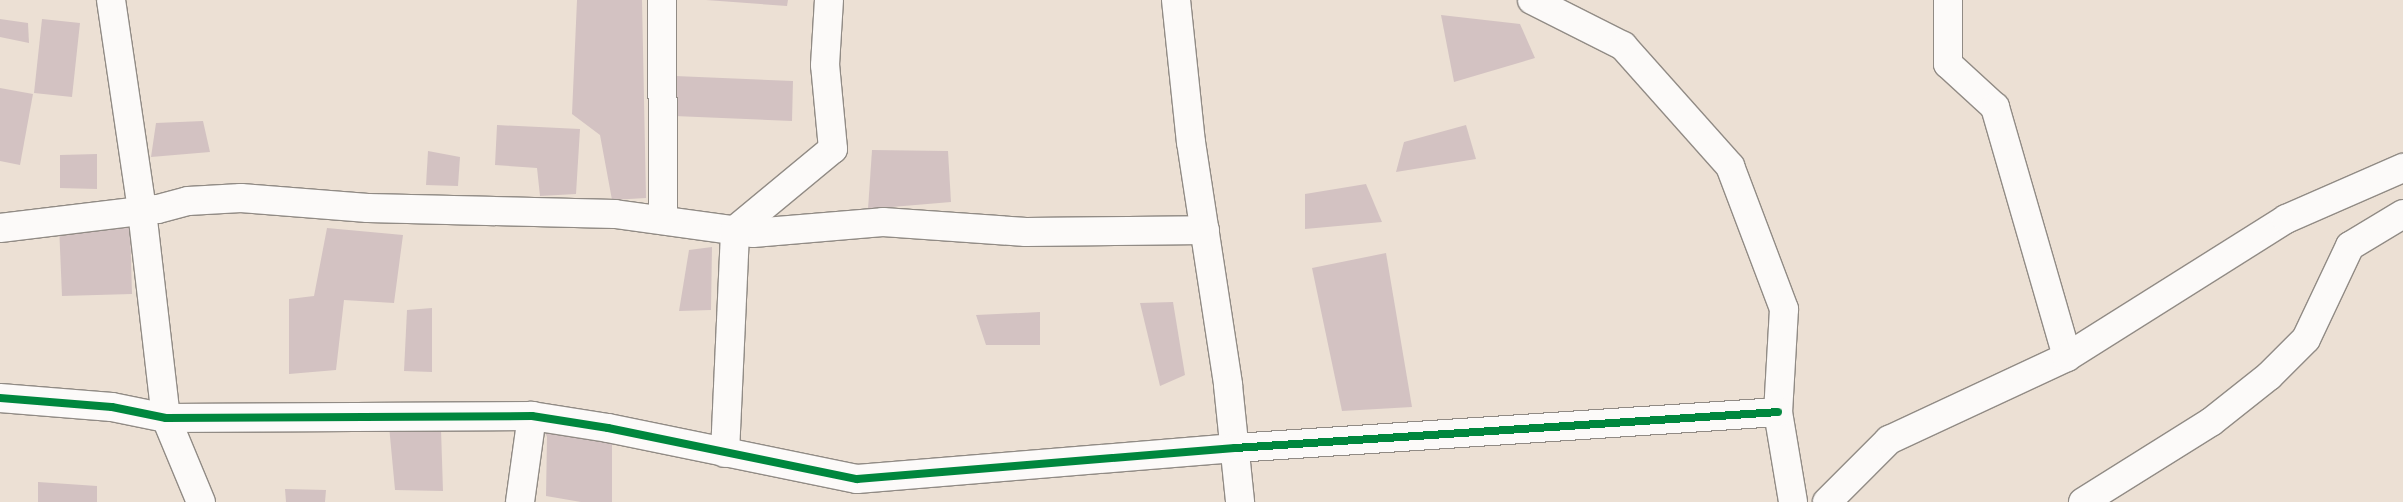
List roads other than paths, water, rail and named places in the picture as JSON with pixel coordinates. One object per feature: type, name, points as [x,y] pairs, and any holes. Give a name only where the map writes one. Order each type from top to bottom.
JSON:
[{"type":"street","points":[[111,0],[142,211],[166,418],[201,502]]},
{"type":"street","points":[[662,0],[663,220]]},
{"type":"street","points":[[726,453],[735,230],[833,149],[825,65],[829,0]]},
{"type":"street","points":[[1176,0],[1235,448],[1240,502]]},
{"type":"street","points":[[1532,0],[1623,46],[1730,166],[1784,309],[1778,412],[1793,502]]},
{"type":"street","points":[[1948,0],[1948,64],[1995,107],[2067,357]]},
{"type":"street","points":[[1827,502],[1889,440],[2067,357],[2286,218],[2403,168]]},
{"type":"street","points":[[0,228],[142,211],[188,201],[241,198],[368,208],[615,214],[735,230],[778,233],[883,222],[1026,232],[1205,230]]},
{"type":"street","points":[[2082,502],[2210,422],[2269,376],[2306,340],[2350,246],[2403,214]]},
{"type":"street","points":[[0,398],[112,407],[166,418],[532,416],[608,428],[857,479],[1235,448],[1778,412]]},
{"type":"street","points":[[520,502],[532,416]]}]
